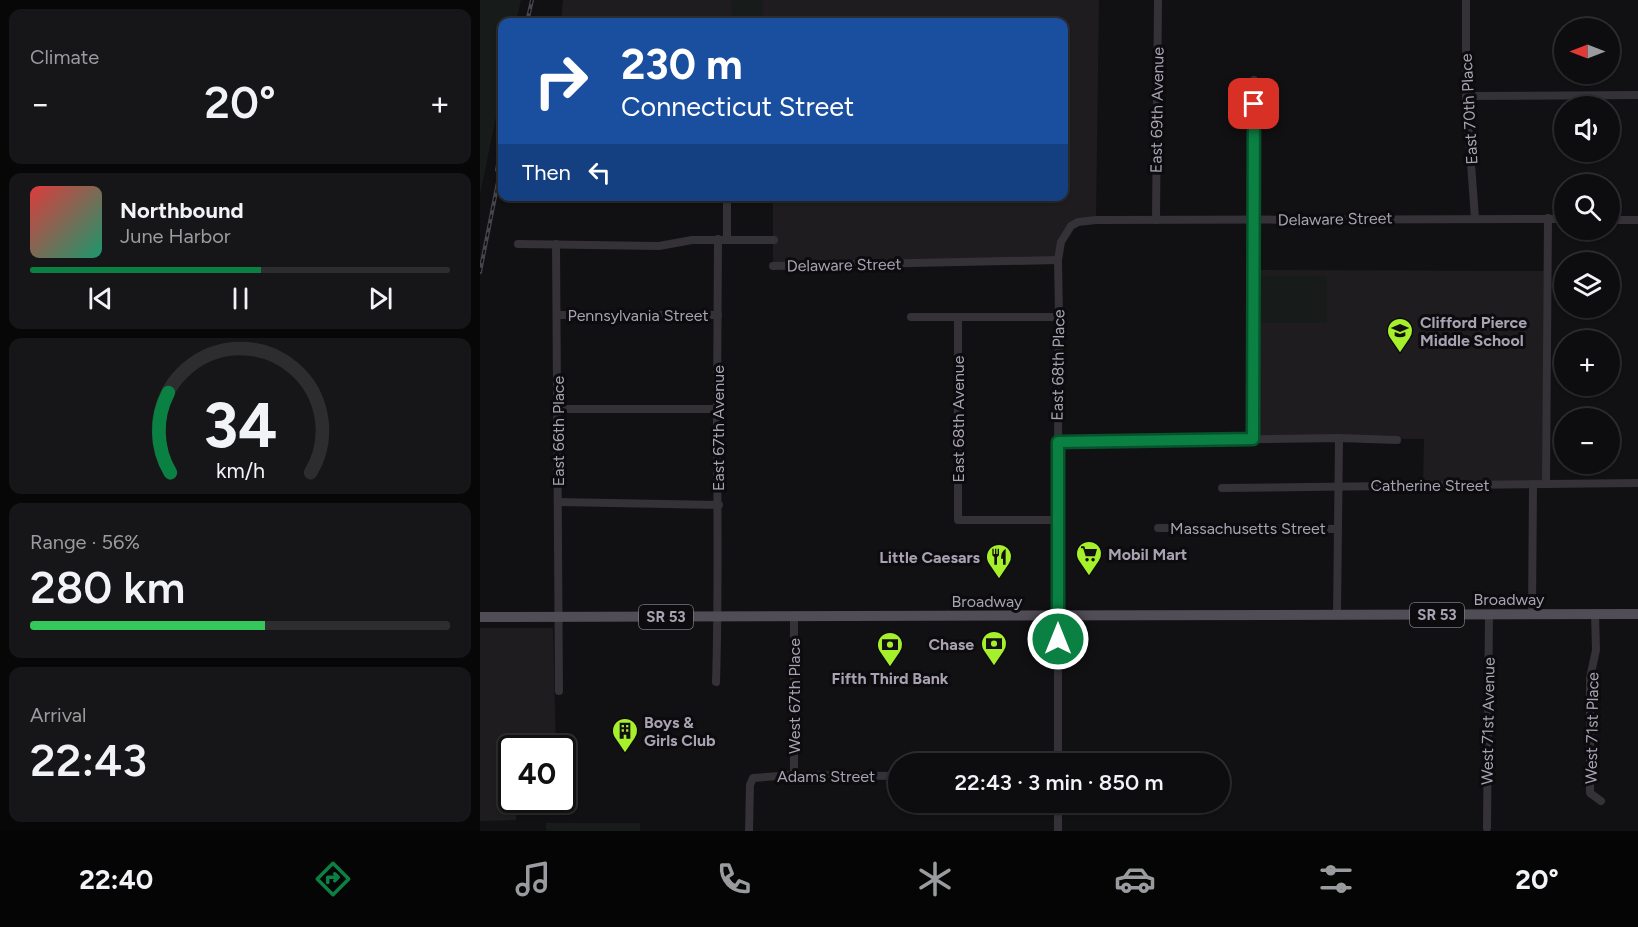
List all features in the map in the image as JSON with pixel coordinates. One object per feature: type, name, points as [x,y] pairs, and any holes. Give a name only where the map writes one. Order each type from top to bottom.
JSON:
[{"type":"main road","name":"Broadway","points":[[480,617],[1638,614]]},
{"type":"street","name":"East 69th Avenue","points":[[1156,220],[1158,0]]},
{"type":"street","name":"East 70th Place","points":[[1466,0],[1466,96],[1475,218]]},
{"type":"street","points":[[1253,439],[1254,80]]},
{"type":"street","points":[[1466,96],[1638,95]]},
{"type":"street","name":"East 67th Avenue","points":[[716,682],[719,506],[718,315],[726,201]]},
{"type":"street","points":[[1546,484],[1548,218]]},
{"type":"street","name":"Delaware Street","points":[[1071,226],[1078,222],[1096,220],[1554,218]]},
{"type":"street","points":[[1620,220],[1638,220]]},
{"type":"street","name":"East 68th Place","points":[[1058,753],[1058,260],[1061,242],[1071,226]]},
{"type":"street","name":"Delaware Street","points":[[518,244],[659,246],[692,240],[774,240]]},
{"type":"street","name":"East 66th Place","points":[[556,244],[559,691]]},
{"type":"street","name":"Delaware Street","points":[[773,266],[1058,260]]},
{"type":"street","name":"Pennsylvania Street","points":[[557,315],[718,315]]},
{"type":"street","points":[[911,317],[1059,317]]},
{"type":"street","name":"East 68th Avenue","points":[[958,318],[958,520],[1058,520]]},
{"type":"street","points":[[557,409],[717,409]]},
{"type":"street","points":[[1337,615],[1339,438]]},
{"type":"street","points":[[1058,442],[1339,438],[1397,440]]},
{"type":"street","name":"Catherine Street","points":[[1222,488],[1638,483]]},
{"type":"street","points":[[1532,614],[1533,484]]},
{"type":"street","points":[[558,502],[719,506]]},
{"type":"street","name":"Massachusetts Street","points":[[1158,528],[1338,529]]},
{"type":"street","name":"West 71st Avenue","points":[[1487,828],[1489,614]]},
{"type":"street","name":"West 71st Place","points":[[1595,614],[1596,650],[1590,678],[1590,793],[1601,801]]},
{"type":"street","name":"West 67th Place","points":[[794,616],[794,775]]},
{"type":"street","name":"Adams Street","points":[[749,831],[750,785],[753,778],[794,775],[888,776]]},
{"type":"street","points":[[1058,813],[1058,831]]},
{"type":"shaded area","points":[[480,0],[521,0],[517,18],[498,18],[498,107],[480,195]]},
{"type":"shaded area","points":[[563,0],[1099,0],[1096,220],[1071,226],[1052,260],[773,266],[773,201],[1068,201],[1068,18],[561,18]]},
{"type":"shaded area","points":[[731,0],[763,0],[763,18],[731,18]]},
{"type":"shaded area","name":"Clifford Pierce Middle School","points":[[1256,270],[1544,271],[1543,482],[1423,482],[1424,439],[1256,437]]},
{"type":"shaded area","points":[[1260,276],[1327,276],[1327,323],[1260,323]]},
{"type":"shaded area","points":[[480,628],[553,628],[556,735],[498,735],[498,813],[516,813],[516,820],[480,821]]},
{"type":"shaded area","points":[[546,823],[640,823],[640,831],[546,831]]},
{"type":"railway","points":[[528,18],[532,0]]},
{"type":"railway","points":[[497,170],[498,164]]},
{"type":"railway","points":[[480,272],[498,182]]},
{"type":"place","name":"Clifford Pierce Middle School","points":[[1400,354]]},
{"type":"place","name":"Mobil Mart","points":[[1089,577]]},
{"type":"place","name":"Little Caesars","points":[[999,580]]},
{"type":"place","name":"Chase","points":[[994,667]]},
{"type":"place","name":"Fifth Third Bank","points":[[890,668]]},
{"type":"place","name":"Boys & Girls Club","points":[[625,754]]},
{"type":"route","points":[[1058,639],[1058,442],[1253,439],[1254,104]]}]
